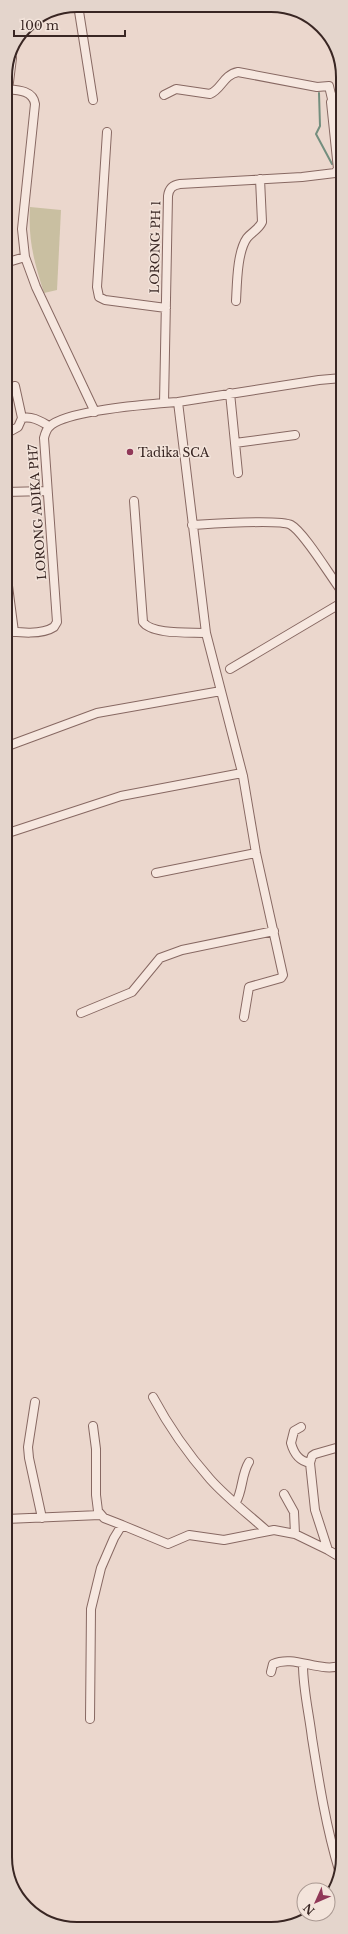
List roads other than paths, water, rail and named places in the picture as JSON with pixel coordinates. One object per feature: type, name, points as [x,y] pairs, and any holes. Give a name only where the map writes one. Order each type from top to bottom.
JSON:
[{"type":"street","points":[[79,12],[93,100]]},
{"type":"street","points":[[164,95],[176,89],[210,94],[218,89],[229,75],[238,72],[317,87],[329,86],[332,100],[336,98]]},
{"type":"street","points":[[12,90],[30,94],[34,99],[35,104],[22,229],[25,257],[42,300],[95,412]]},
{"type":"street","name":"LORONG PH 1","points":[[332,100],[330,105],[336,162]]},
{"type":"street","points":[[107,132],[98,294],[100,298],[105,300],[166,308]]},
{"type":"street","name":"LORONG PH 1","points":[[164,403],[168,196],[170,190],[174,186],[180,184],[332,174],[336,172]]},
{"type":"street","points":[[236,301],[239,266],[244,245],[247,238],[262,222],[260,179]]},
{"type":"street","points":[[12,261],[25,257]]},
{"type":"street","points":[[22,418],[28,417],[49,426],[60,420],[95,412],[178,402],[230,393],[336,378]]},
{"type":"street","points":[[12,430],[18,427],[22,418],[15,386]]},
{"type":"street","points":[[230,393],[238,473]]},
{"type":"street","points":[[178,402],[206,633],[242,773],[256,852],[284,975],[281,978],[249,986],[244,1016]]},
{"type":"street","name":"LORONG ADIKA PH7","points":[[14,632],[49,630],[54,627],[57,622],[44,438],[49,426]]},
{"type":"street","points":[[236,443],[295,436]]},
{"type":"street","points":[[12,492],[47,491]]},
{"type":"street","points":[[134,501],[144,622],[146,627],[156,630],[206,633]]},
{"type":"street","points":[[192,525],[270,523],[284,523],[291,525],[305,540],[336,585]]},
{"type":"street","points":[[230,669],[336,606]]},
{"type":"street","points":[[12,617],[14,632]]},
{"type":"street","points":[[12,744],[97,713],[221,691]]},
{"type":"street","points":[[12,832],[121,796],[242,773]]},
{"type":"street","points":[[156,873],[256,852]]},
{"type":"street","points":[[81,1013],[132,992],[160,958],[182,950],[274,931]]},
{"type":"street","points":[[154,1397],[165,1419],[184,1448],[210,1479],[267,1531]]},
{"type":"street","points":[[35,1402],[28,1448],[42,1518]]},
{"type":"street","points":[[93,1426],[97,1460],[97,1502],[100,1515]]},
{"type":"street","points":[[301,1427],[294,1431],[291,1443],[297,1456],[305,1462],[310,1463]]},
{"type":"street","points":[[328,1550],[315,1510],[310,1463],[312,1456],[315,1454],[336,1448]]},
{"type":"street","points":[[236,1502],[244,1471],[249,1462]]},
{"type":"street","points":[[284,1494],[294,1512],[295,1534]]},
{"type":"street","points":[[12,1519],[100,1515],[168,1544],[189,1535],[224,1540],[274,1530],[295,1534],[336,1555]]},
{"type":"street","points":[[90,1719],[91,1609],[101,1568],[114,1538],[122,1525]]},
{"type":"street","points":[[271,1672],[272,1665],[278,1662],[289,1662],[327,1668],[336,1666]]},
{"type":"street","points":[[303,1665],[306,1701],[336,1859]]},
{"type":"waterway","points":[[319,93],[320,126],[316,134],[332,164]]},
{"type":"place","name":"Tadika SCA","points":[[130,452]]}]
